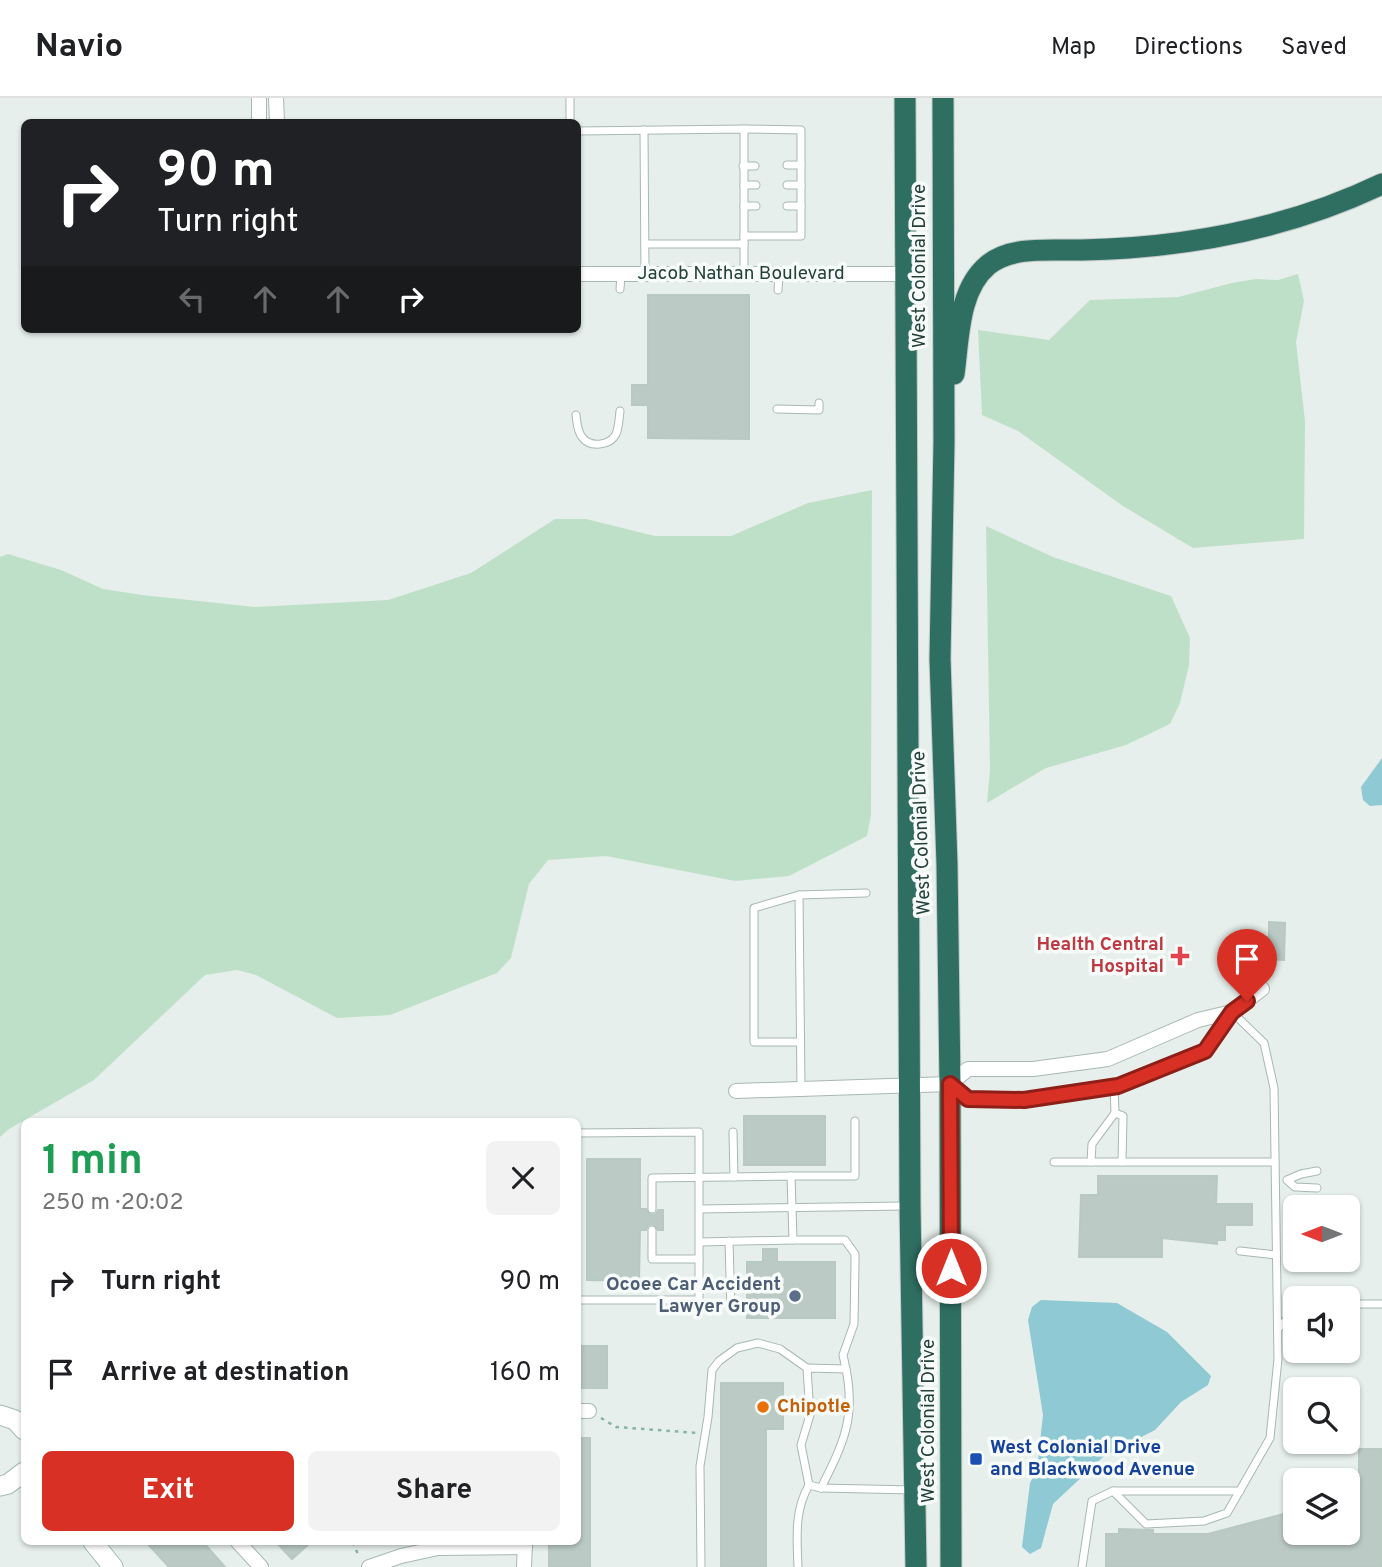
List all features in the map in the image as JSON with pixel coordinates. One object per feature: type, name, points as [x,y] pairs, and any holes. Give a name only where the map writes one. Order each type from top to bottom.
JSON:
[{"type":"highway","name":"West Colonial Drive","points":[[905,98],[910,1206],[916,1567]]},
{"type":"highway","name":"West Colonial Drive","points":[[943,98],[944,442],[941,697],[947,864],[950,1084],[951,1567]]},
{"type":"highway","points":[[944,442],[966,299],[980,273],[995,260],[1011,253],[1144,247],[1214,238],[1292,219],[1382,184]]},
{"type":"street","points":[[259,98],[259,119]]},
{"type":"street","points":[[276,98],[277,119]]},
{"type":"street","name":"Jacob Nathan Boulevard","points":[[581,274],[621,281],[645,274],[904,274]]},
{"type":"street","points":[[950,1084],[968,1099],[1024,1100],[1114,1087],[1205,1051],[1232,1012],[1262,989]]},
{"type":"street","points":[[736,1091],[950,1084],[968,1069],[1033,1069],[1108,1059],[1198,1020],[1232,1012]]},
{"type":"street","points":[[0,1415],[15,1420],[21,1427]]},
{"type":"street","points":[[0,1486],[8,1484],[21,1474]]},
{"type":"street","points":[[95,1545],[113,1567]]},
{"type":"street","points":[[241,1545],[261,1567]]},
{"type":"street","points":[[369,1567],[401,1561],[438,1548],[503,1545]]},
{"type":"street","points":[[524,1567],[525,1545]]},
{"type":"lane","points":[[570,98],[570,119]]},
{"type":"lane","points":[[644,130],[645,274]]},
{"type":"lane","points":[[744,130],[744,274]]},
{"type":"lane","points":[[581,131],[801,130],[801,236],[645,244]]},
{"type":"lane","points":[[787,165],[801,165]]},
{"type":"lane","points":[[743,166],[755,166]]},
{"type":"lane","points":[[744,184],[756,185]]},
{"type":"lane","points":[[787,185],[801,185]]},
{"type":"lane","points":[[744,206],[756,206]]},
{"type":"lane","points":[[787,206],[801,206]]},
{"type":"lane","points":[[778,290],[779,274]]},
{"type":"lane","points":[[777,409],[819,410],[819,403]]},
{"type":"lane","points":[[576,415],[582,437],[601,444],[616,433],[620,411]]},
{"type":"lane","points":[[800,1042],[754,1042],[754,908],[799,895],[866,892]]},
{"type":"lane","points":[[799,895],[801,1088]]},
{"type":"lane","points":[[1113,1491],[1146,1524],[1204,1521],[1227,1513],[1270,1438],[1278,1359],[1274,1088],[1264,1043],[1232,1012]]},
{"type":"lane","points":[[1091,1162],[1092,1144],[1115,1113],[1114,1087]]},
{"type":"lane","points":[[1115,1113],[1123,1116],[1122,1162]]},
{"type":"lane","points":[[652,1209],[652,1178],[855,1175],[855,1121]]},
{"type":"lane","points":[[581,1133],[699,1132],[700,1177],[699,1300],[581,1300]]},
{"type":"lane","points":[[733,1132],[734,1177]]},
{"type":"lane","points":[[1054,1162],[1275,1162]]},
{"type":"lane","points":[[1287,1180],[1317,1171]]},
{"type":"lane","points":[[791,1176],[793,1240]]},
{"type":"lane","points":[[1275,1178],[1287,1180],[1295,1187],[1317,1188]]},
{"type":"lane","points":[[700,1209],[910,1206]]},
{"type":"lane","points":[[652,1230],[652,1259],[699,1259]]},
{"type":"lane","points":[[700,1242],[845,1240],[855,1254],[855,1324],[843,1354],[850,1389],[848,1427],[821,1488]]},
{"type":"lane","points":[[729,1241],[731,1309]]},
{"type":"lane","points":[[1240,1251],[1276,1255]]},
{"type":"lane","points":[[1360,1304],[1382,1304]]},
{"type":"lane","points":[[1278,1329],[1283,1323]]},
{"type":"lane","points":[[701,1567],[700,1466],[712,1370],[719,1361],[737,1348],[758,1343],[780,1349],[807,1368],[846,1369]]},
{"type":"lane","points":[[798,1567],[797,1522],[801,1499],[809,1485],[801,1445],[810,1415],[807,1368]]},
{"type":"lane","points":[[809,1485],[821,1488],[914,1490]]},
{"type":"lane","points":[[1082,1567],[1092,1501],[1113,1491],[1240,1491]]},
{"type":"path","points":[[583,1411],[616,1427],[704,1433]]},
{"type":"path","points":[[354,1545],[363,1567]]},
{"type":"green space","points":[[1298,274],[1304,301],[1296,342],[1305,421],[1304,539],[1193,548],[1123,506],[1018,431],[982,415],[978,330],[1049,340],[1090,300],[1178,297],[1232,283],[1256,279],[1278,280]]},
{"type":"green space","points":[[872,490],[871,815],[867,836],[789,876],[735,881],[606,856],[548,860],[529,884],[511,958],[497,973],[390,1015],[337,1018],[256,975],[237,970],[205,975],[94,1080],[28,1118],[21,1118],[21,1122],[0,1137],[0,557],[8,554],[61,570],[103,589],[142,595],[255,607],[388,600],[471,573],[555,519],[586,519],[655,536],[731,536],[808,503]]},
{"type":"green space","points":[[986,526],[1053,557],[1171,596],[1190,638],[1189,665],[1180,703],[1170,724],[1126,745],[1046,768],[987,803],[990,769]]},
{"type":"water","points":[[1382,758],[1382,805],[1370,806],[1363,800],[1361,787]]},
{"type":"water","points":[[1041,1300],[1117,1303],[1167,1332],[1211,1376],[1208,1385],[1181,1402],[1155,1430],[1103,1457],[1053,1504],[1041,1548],[1030,1554],[1022,1547],[1030,1483],[1037,1469],[1043,1415],[1028,1320],[1032,1307]]},
{"type":"building","points":[[648,295],[749,295],[749,439],[648,438],[648,405],[632,405],[632,385],[648,385]]},
{"type":"building","points":[[1269,922],[1285,923],[1284,960],[1262,959],[1263,937],[1269,937]]},
{"type":"building","points":[[744,1116],[825,1116],[825,1165],[744,1165]]},
{"type":"building","points":[[587,1159],[640,1159],[640,1209],[646,1209],[651,1215],[663,1210],[663,1230],[658,1230],[653,1224],[648,1225],[646,1230],[640,1230],[639,1281],[587,1280]]},
{"type":"building","points":[[1098,1176],[1217,1176],[1216,1204],[1252,1204],[1252,1225],[1225,1225],[1225,1240],[1217,1240],[1217,1244],[1162,1238],[1162,1257],[1079,1257],[1081,1195],[1098,1195]]},
{"type":"building","points":[[763,1249],[777,1249],[777,1262],[835,1262],[835,1318],[747,1318],[747,1262],[763,1262]]},
{"type":"building","points":[[581,1346],[607,1346],[607,1388],[581,1388]]},
{"type":"building","points":[[721,1383],[783,1383],[783,1429],[766,1429],[766,1567],[721,1567]]},
{"type":"building","points":[[581,1438],[590,1438],[590,1567],[549,1567],[549,1545],[581,1545]]},
{"type":"building","points":[[1360,1449],[1382,1449],[1382,1567],[1106,1567],[1106,1534],[1119,1534],[1119,1529],[1153,1530],[1153,1534],[1208,1534],[1283,1514],[1283,1545],[1360,1545]]},
{"type":"building","points":[[149,1545],[206,1545],[225,1567],[169,1567]]},
{"type":"building","points":[[279,1545],[308,1545],[292,1559]]},
{"type":"place","name":"Health Central Hospital","points":[[1180,956]]},
{"type":"place","name":"Ocoee Car Accident Lawyer Group","points":[[795,1296]]},
{"type":"place","name":"Chipotle","points":[[763,1407]]},
{"type":"place","name":"West Colonial Drive and Blackwood Avenue","points":[[976,1459]]},
{"type":"route","points":[[951,1268],[950,1084],[968,1099],[1024,1100],[1118,1086],[1205,1051],[1232,1012],[1247,1001]]}]
